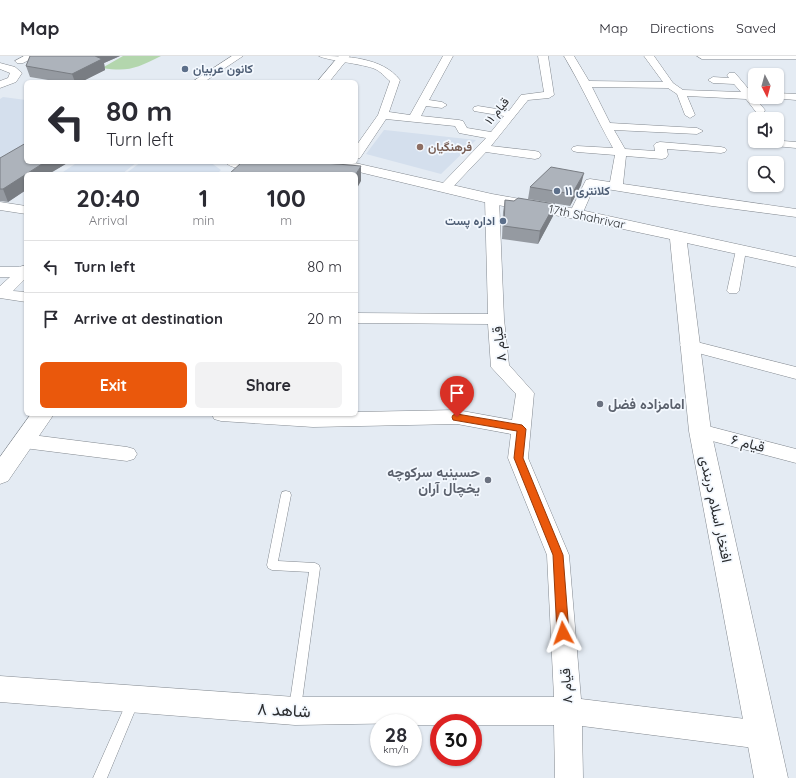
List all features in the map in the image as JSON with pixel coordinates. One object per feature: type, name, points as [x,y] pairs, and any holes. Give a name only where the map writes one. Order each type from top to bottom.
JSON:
[{"type":"main road","points":[[325,80],[344,57]]},
{"type":"main road","points":[[3,84],[12,80],[16,73],[19,59]]},
{"type":"main road","points":[[0,66],[14,70],[16,73]]},
{"type":"main road","points":[[3,84],[19,87]]},
{"type":"main road","name":"17th Shahrivar","points":[[358,162],[445,188],[492,199],[576,214],[796,262]]},
{"type":"main road","points":[[238,167],[293,164]]},
{"type":"main road","points":[[318,166],[333,164]]},
{"type":"main road","name":"افتخار اسلام دربندی","points":[[678,237],[700,431],[771,778]]},
{"type":"main road","points":[[0,475],[41,416]]},
{"type":"street","points":[[19,59],[32,56]]},
{"type":"street","points":[[200,80],[238,56]]},
{"type":"street","points":[[324,56],[344,57],[379,67],[395,80],[383,115],[358,158]]},
{"type":"street","points":[[414,118],[448,56]]},
{"type":"street","name":"قیام ۱۱","points":[[445,188],[494,136],[525,97],[549,95],[543,56]]},
{"type":"street","points":[[569,56],[586,84],[606,126],[621,152],[616,186]]},
{"type":"street","points":[[649,56],[670,85],[680,93],[690,115]]},
{"type":"street","points":[[702,56],[796,56]]},
{"type":"street","points":[[713,80],[734,78],[748,92]]},
{"type":"street","points":[[586,84],[670,85]]},
{"type":"street","points":[[680,93],[748,96]]},
{"type":"street","points":[[784,96],[796,97]]},
{"type":"street","points":[[423,103],[442,105]]},
{"type":"street","points":[[757,104],[760,110]]},
{"type":"street","points":[[478,109],[510,114]]},
{"type":"street","points":[[383,115],[458,123],[463,131],[494,136]]},
{"type":"street","points":[[606,126],[697,132]]},
{"type":"street","points":[[784,144],[796,145]]},
{"type":"street","points":[[577,149],[662,155],[660,145],[721,150]]},
{"type":"street","points":[[482,148],[535,155]]},
{"type":"street","points":[[576,214],[587,182],[712,202],[796,213]]},
{"type":"street","name":"قیام ۸","points":[[492,199],[496,319],[500,367],[525,393],[518,458],[558,555],[568,711],[569,778]]},
{"type":"street","points":[[0,206],[24,210]]},
{"type":"street","points":[[733,291],[741,250]]},
{"type":"street","points":[[0,272],[24,270]]},
{"type":"street","points":[[24,270],[0,294],[24,297]]},
{"type":"street","points":[[358,318],[496,319]]},
{"type":"street","points":[[690,345],[796,373]]},
{"type":"street","points":[[282,416],[457,417],[522,429]]},
{"type":"street","name":"قیام ۶","points":[[700,431],[796,456]]},
{"type":"street","points":[[24,441],[127,454]]},
{"type":"street","name":"شاهد ۸","points":[[0,689],[295,712],[568,711],[762,735]]},
{"type":"lane","points":[[286,495],[272,565],[315,568],[295,712]]},
{"type":"lane","points":[[100,778],[133,699]]},
{"type":"shaded area","points":[[3,97],[24,100],[24,156],[0,170],[0,99]]},
{"type":"shaded area","name":"فرهنگیان","points":[[384,130],[476,140],[441,174],[366,154]]},
{"type":"shaded area","points":[[75,164],[134,164],[124,172],[63,172]]},
{"type":"shaded area","points":[[138,164],[213,164],[221,170],[219,172],[128,172]]},
{"type":"green space","points":[[123,56],[161,56],[133,68],[120,70],[102,68]]},
{"type":"building","points":[[30,56],[95,56],[102,59],[72,74],[26,66]]},
{"type":"building","points":[[24,144],[24,164],[42,164],[29,172],[24,172],[24,176],[3,189],[0,189],[0,158]]},
{"type":"building","points":[[240,164],[337,164],[361,166],[357,172],[231,172]]},
{"type":"building","points":[[551,167],[584,173],[572,194],[530,187]]},
{"type":"building","points":[[518,198],[555,204],[540,231],[504,226],[505,200],[514,201]]},
{"type":"place","name":"کانون عربیان","points":[[185,69]]},
{"type":"place","name":"فرهنگیان","points":[[420,147]]},
{"type":"place","name":"کلانتری ۱۱","points":[[557,191]]},
{"type":"place","name":"اداره پست","points":[[503,221]]},
{"type":"place","name":"امامزاده فضل","points":[[600,404]]},
{"type":"place","name":"حسینیه سرکوچه یخچال آران","points":[[488,480]]},
{"type":"route","points":[[457,417],[522,429],[518,458],[558,555],[563,633]]}]
